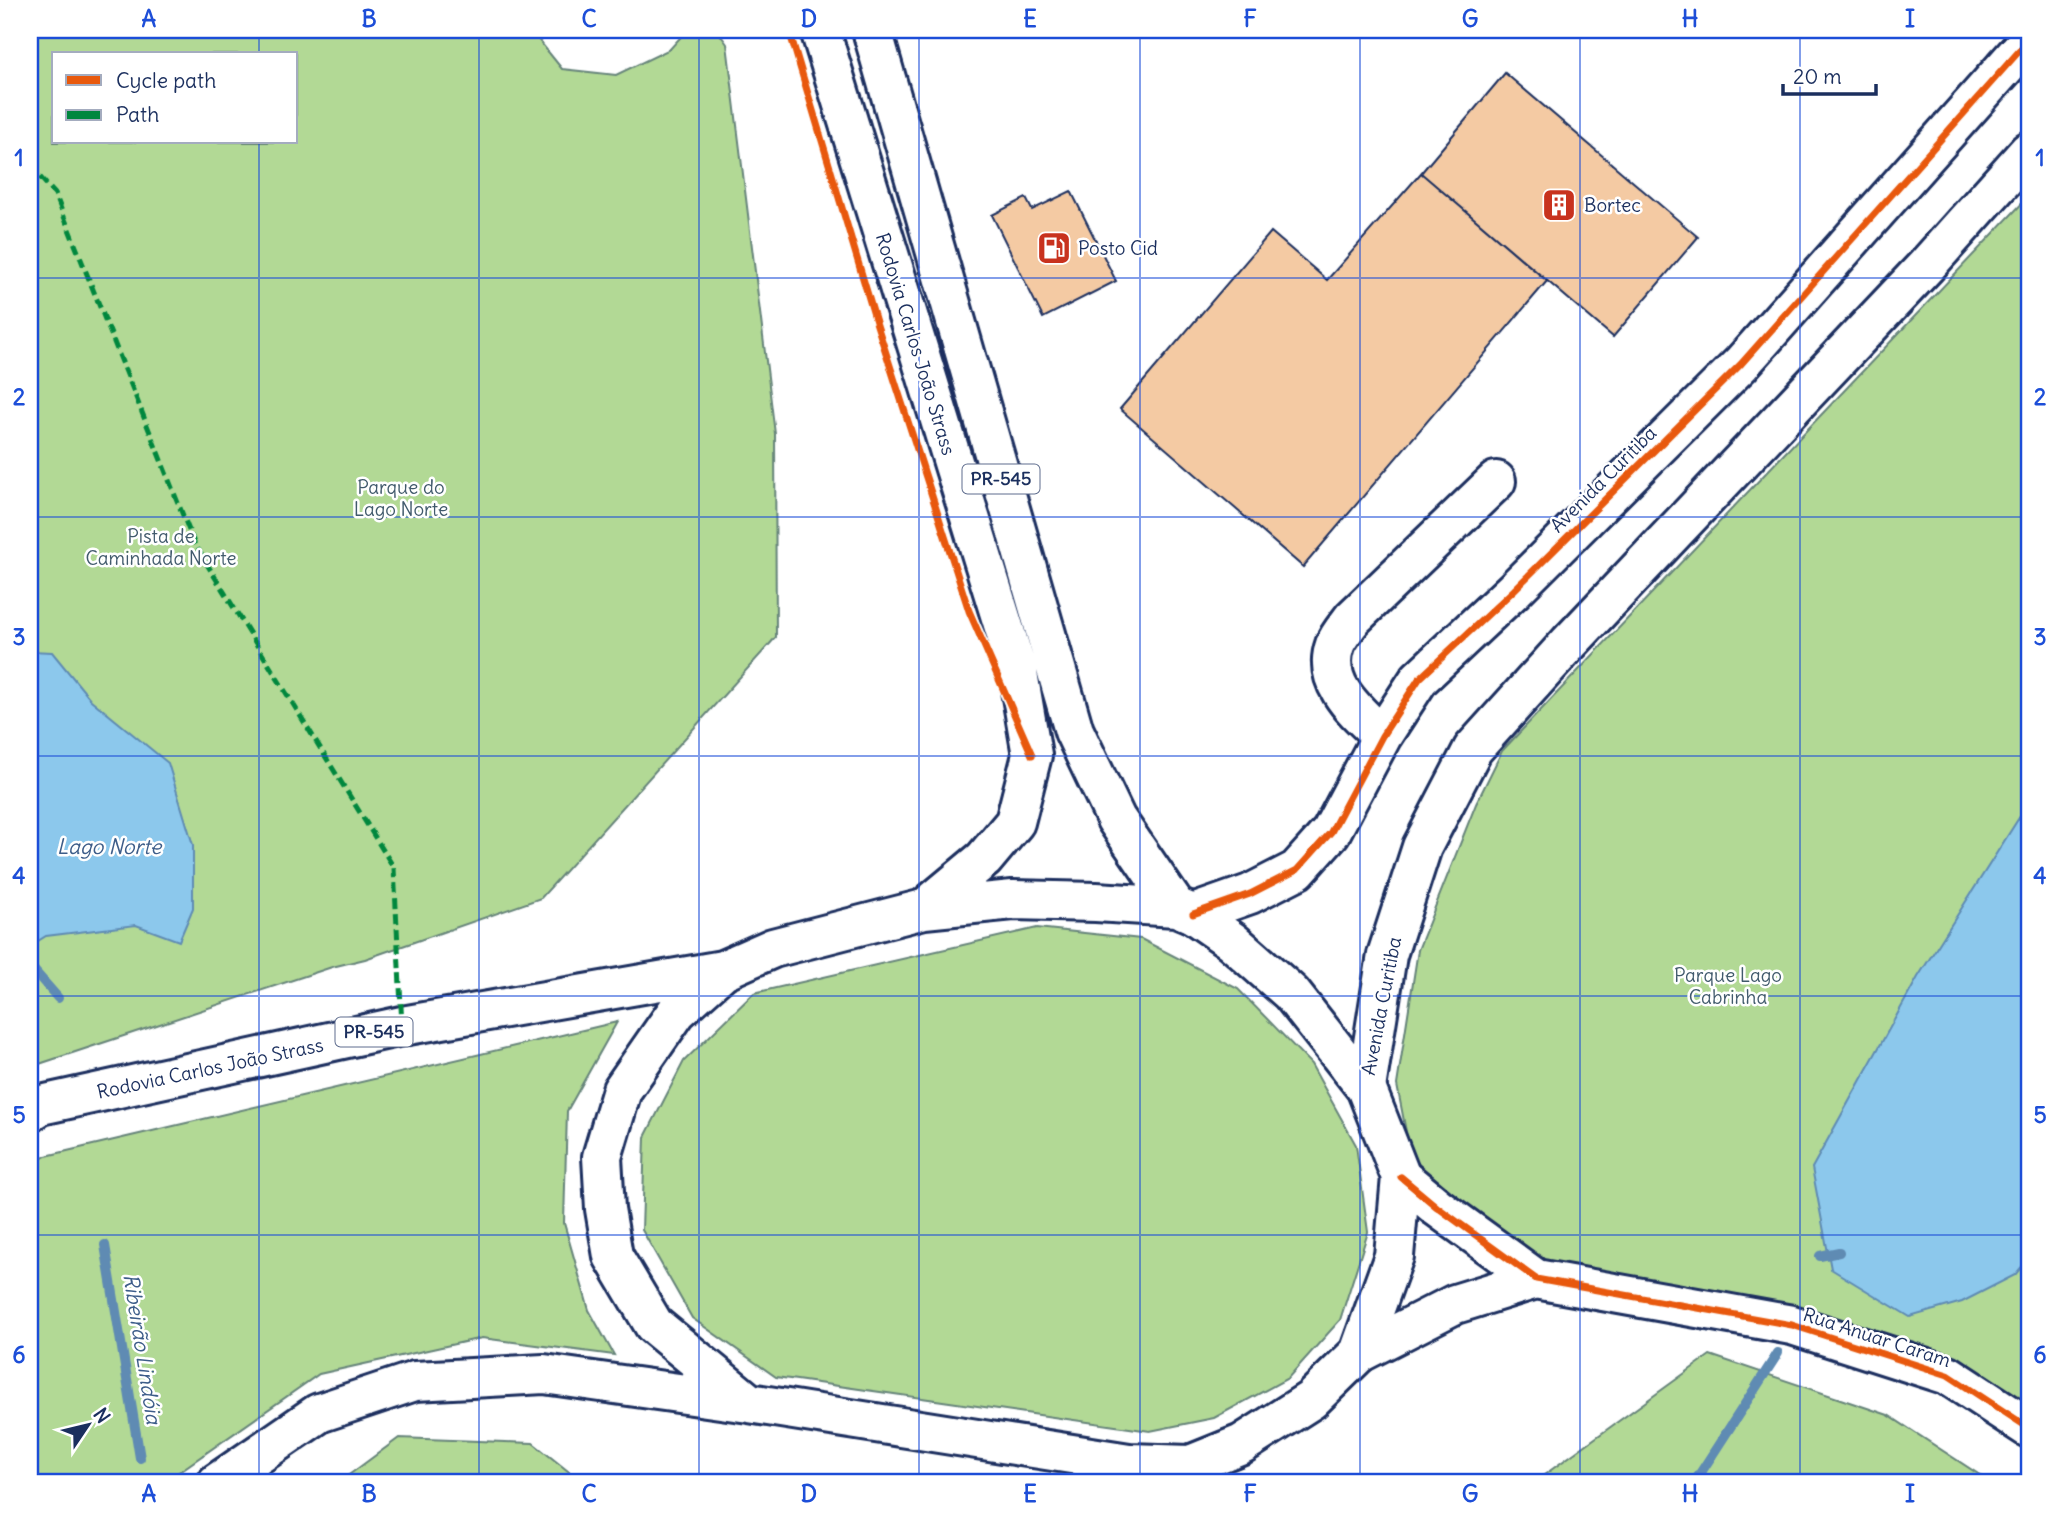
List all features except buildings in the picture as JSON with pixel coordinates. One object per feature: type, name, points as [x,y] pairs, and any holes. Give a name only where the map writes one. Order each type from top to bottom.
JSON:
[{"type":"main road","name":"Rodovia Carlos João Strass","points":[[820,30],[1018,673],[1032,755],[1015,822],[984,859],[924,909]]},
{"type":"main road","name":"PR-545","points":[[873,30],[1074,731],[1116,819],[1185,911]]},
{"type":"main road","name":"Avenida Curitiba","points":[[1185,911],[1250,894],[1297,870],[1331,832],[1382,736],[1419,679],[1514,590],[1741,364],[2024,59]]},
{"type":"main road","name":"Avenida Curitiba","points":[[1366,1088],[1387,955],[1422,848],[1473,749],[1569,643],[1927,265],[2029,151]]},
{"type":"main road","points":[[1382,736],[1351,706],[1339,689],[1331,666],[1335,644],[1353,618],[1496,481]]},
{"type":"main road","points":[[749,1403],[654,1325],[612,1256],[605,1209],[602,1157],[622,1090],[677,1011],[723,970],[774,948],[924,909],[1013,900],[1185,911],[1232,941],[1291,993],[1366,1088],[1401,1177],[1394,1256],[1359,1353]]},
{"type":"main road","name":"Rodovia Carlos João Strass","points":[[34,1108],[402,1026],[723,970]]},
{"type":"main road","points":[[1401,1177],[1447,1215],[1536,1279]]},
{"type":"main road","points":[[217,1483],[319,1413],[415,1381],[544,1374],[749,1403],[1129,1463],[1190,1465],[1242,1444],[1311,1400],[1359,1353],[1455,1304],[1536,1279]]},
{"type":"main road","name":"Rua Anuar Caram","points":[[1536,1279],[1792,1325],[1948,1375],[2029,1428]]},
{"type":"green space","name":"Parque do Lago Norte","points":[[30,30],[534,30],[537,38],[562,69],[616,75],[670,49],[687,30],[717,30],[727,44],[775,434],[776,637],[541,898],[365,959],[332,967],[30,1067]]},
{"type":"green space","name":"Parque Lago Cabrinha","points":[[2029,196],[2029,1409],[1548,1268],[1413,1168],[1397,1085],[1418,950],[1476,804],[1502,751]]},
{"type":"green space","points":[[1037,928],[1141,939],[1238,989],[1311,1064],[1356,1145],[1368,1232],[1340,1320],[1288,1378],[1214,1418],[1150,1431],[776,1377],[692,1318],[642,1230],[645,1137],[684,1061],[754,993]]},
{"type":"green space","points":[[617,1022],[567,1111],[564,1223],[589,1310],[614,1355],[482,1338],[319,1374],[163,1483],[30,1483],[30,1165],[46,1156]]},
{"type":"green space","points":[[1710,1355],[1888,1415],[1992,1483],[1533,1483]]},
{"type":"green space","points":[[399,1438],[533,1443],[583,1483],[338,1483]]},
{"type":"water","name":"Lago Norte","points":[[30,651],[52,652],[91,700],[168,763],[193,845],[193,908],[179,941],[136,925],[46,936],[30,946]]},
{"type":"water","points":[[2029,802],[2029,1258],[2015,1275],[1962,1302],[1910,1317],[1831,1269],[1812,1168],[1918,977]]},
{"type":"waterway","name":"Ribeirão Lindóia","points":[[30,966],[58,998]]},
{"type":"waterway","name":"Ribeirão Lindóia","points":[[105,1245],[140,1458]]},
{"type":"waterway","points":[[1820,1256],[1839,1252]]},
{"type":"waterway","points":[[1694,1483],[1778,1353]]},
{"type":"marked path","points":[[30,166],[55,194],[194,543],[394,868],[402,1026]]},
{"type":"cycle path","points":[[789,30],[876,322],[969,611],[1032,755]]},
{"type":"cycle path","points":[[1193,914],[1250,894],[1297,870],[1331,832],[1382,736],[1419,679],[1514,590],[1741,364],[2029,40]]},
{"type":"cycle path","points":[[1401,1177],[1437,1207],[1536,1279],[1792,1325],[1948,1375],[2029,1428]]},
{"type":"place","name":"Bortec","points":[[1559,205]]},
{"type":"place","name":"Posto Cid","points":[[1054,248]]},
{"type":"park label","name":"Pista de Caminhada Norte","points":[[161,547]]}]
